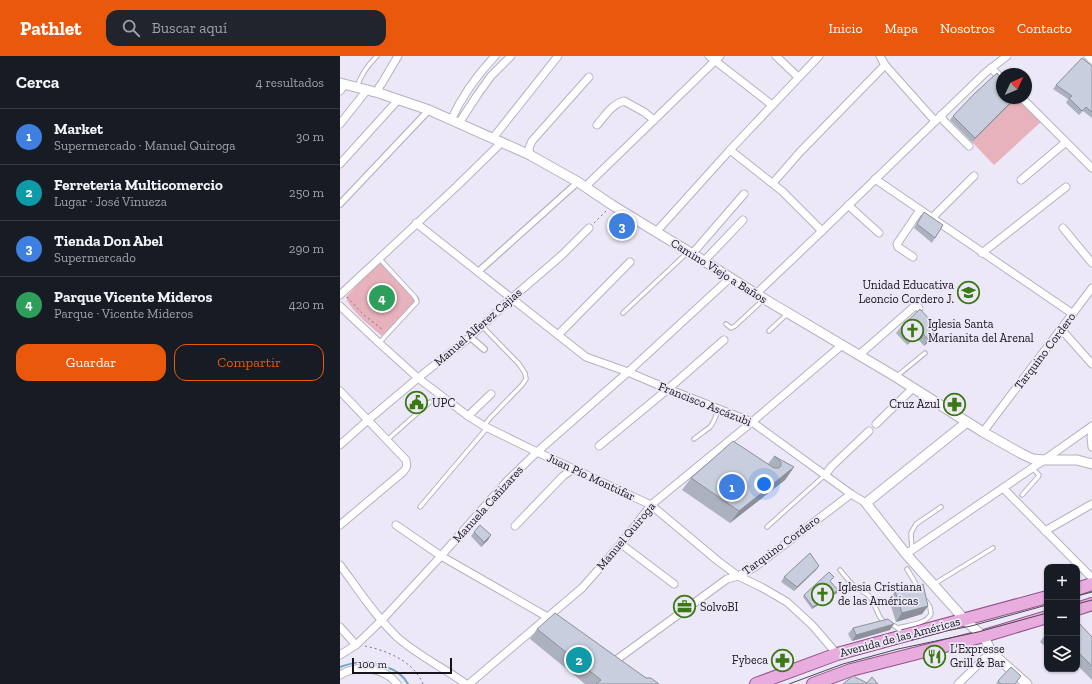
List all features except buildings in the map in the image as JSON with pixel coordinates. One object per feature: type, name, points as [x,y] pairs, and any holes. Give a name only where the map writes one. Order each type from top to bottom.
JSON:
[{"type":"main road","points":[[1080,588],[1092,584]]},
{"type":"main road","name":"Avenida de las Américas","points":[[756,684],[900,632],[964,620],[1044,598]]},
{"type":"main road","points":[[1080,608],[1092,604]]},
{"type":"main road","name":"Avenida de las Américas","points":[[813,684],[851,670],[984,636],[1044,618]]},
{"type":"street","points":[[379,94],[379,87],[398,56]]},
{"type":"street","points":[[455,121],[491,76],[511,56]]},
{"type":"street","points":[[343,296],[379,258],[456,186],[497,140],[558,56]]},
{"type":"street","points":[[776,56],[798,77]]},
{"type":"street","points":[[656,232],[730,150],[819,56]]},
{"type":"street","points":[[880,56],[885,64],[935,121]]},
{"type":"street","points":[[993,56],[999,62]]},
{"type":"street","points":[[760,296],[848,205],[985,73],[1007,56]]},
{"type":"street","points":[[1088,56],[1092,60]]},
{"type":"street","points":[[455,121],[459,103],[467,90],[493,57]]},
{"type":"street","points":[[479,271],[582,184],[654,120],[715,58],[772,105]]},
{"type":"street","points":[[773,183],[800,152],[885,64]]},
{"type":"street","points":[[991,68],[996,73]]},
{"type":"street","points":[[530,155],[529,148],[532,141],[589,78]]},
{"type":"street","name":"Camino Viejo a Baños","points":[[342,86],[367,90],[429,110],[530,155],[582,184],[612,205],[787,313],[842,344],[983,432],[1022,454],[1033,459],[1077,460],[1092,464]]},
{"type":"street","points":[[340,124],[367,90]]},
{"type":"street","points":[[340,164],[398,100]]},
{"type":"street","points":[[597,125],[613,106],[624,101],[644,112],[654,120]]},
{"type":"street","points":[[1028,104],[1092,168]]},
{"type":"street","points":[[340,204],[429,110]]},
{"type":"street","points":[[941,115],[944,121],[969,146]]},
{"type":"street","points":[[1021,180],[1066,142]]},
{"type":"street","points":[[730,150],[773,183],[797,204],[822,231]]},
{"type":"street","points":[[932,218],[974,176]]},
{"type":"street","points":[[875,179],[1072,314]]},
{"type":"street","points":[[982,253],[1066,187]]},
{"type":"street","points":[[690,253],[744,194]]},
{"type":"street","points":[[848,205],[879,233]]},
{"type":"street","points":[[913,257],[898,247],[897,244],[920,210]]},
{"type":"street","points":[[704,261],[743,220]]},
{"type":"street","name":"Francisco Ascázubi","points":[[416,223],[479,271],[586,357],[628,372],[752,422],[851,494],[866,503],[909,552],[933,585],[964,620],[984,636]]},
{"type":"street","name":"Manuel Alferez Cajias","points":[[340,445],[418,378],[470,337],[562,255],[589,228]]},
{"type":"street","points":[[1062,228],[1092,263]]},
{"type":"street","points":[[558,335],[630,262]]},
{"type":"street","name":"Manuela Cañizares","points":[[340,655],[356,645],[382,620],[507,481],[537,452],[628,372],[730,278]]},
{"type":"street","name":"Tarquino Cordero","points":[[983,432],[1072,314],[1091,293]]},
{"type":"street","points":[[859,355],[916,305],[919,308]]},
{"type":"street","name":"Juan Pío Montúfar","points":[[340,306],[418,378],[468,416],[485,427],[652,505],[738,576],[787,602],[812,625],[837,654]]},
{"type":"street","points":[[1062,329],[1092,364]]},
{"type":"street","points":[[470,337],[484,349]]},
{"type":"street","points":[[599,446],[724,340]]},
{"type":"street","name":"Manuel Quiroga","points":[[467,684],[582,588],[621,544],[652,505],[725,448],[752,422],[842,344]]},
{"type":"street","points":[[876,424],[913,388]]},
{"type":"street","points":[[340,391],[406,460],[407,465],[403,472],[340,525]]},
{"type":"street","points":[[468,416],[491,394]]},
{"type":"street","points":[[866,503],[967,422]]},
{"type":"street","points":[[909,552],[1092,426]]},
{"type":"street","points":[[1092,430],[1090,437],[1092,447]]},
{"type":"street","points":[[825,475],[832,466],[869,431]]},
{"type":"street","points":[[515,526],[563,476],[573,469]]},
{"type":"street","points":[[1003,488],[1092,578]]},
{"type":"street","name":"Tarquino Cordero","points":[[606,658],[615,665],[727,579],[738,576],[755,567],[851,494]]},
{"type":"street","points":[[1045,531],[1092,504]]},
{"type":"street","points":[[396,525],[441,556],[548,617],[554,622]]},
{"type":"street","points":[[621,544],[674,584]]},
{"type":"street","points":[[340,565],[382,620],[397,636],[409,646],[467,684]]},
{"type":"street","points":[[340,627],[356,645]]},
{"type":"street","points":[[984,636],[990,652],[1027,684]]},
{"type":"street","points":[[958,684],[990,652]]},
{"type":"street","points":[[340,675],[354,669],[376,670],[388,675],[397,684]]},
{"type":"lane","points":[[357,88],[359,81],[367,67],[377,56]]},
{"type":"lane","points":[[623,313],[690,253]]},
{"type":"lane","points":[[379,258],[414,296],[417,302],[379,343]]},
{"type":"lane","points":[[726,324],[731,328],[735,326],[760,296]]},
{"type":"lane","points":[[769,331],[787,313]]},
{"type":"lane","points":[[420,507],[485,427],[490,418],[526,379],[525,373],[519,364],[482,326]]},
{"type":"lane","points":[[896,377],[925,353]]},
{"type":"lane","points":[[387,440],[430,402]]},
{"type":"lane","points":[[694,439],[710,426],[718,409]]},
{"type":"lane","points":[[1022,495],[1039,475],[1032,468]]},
{"type":"lane","points":[[767,527],[825,475]]},
{"type":"lane","points":[[909,552],[911,533],[916,524],[942,507]]},
{"type":"lane","points":[[933,585],[992,548]]},
{"type":"lane","points":[[907,569],[930,607],[931,614],[922,627]]},
{"type":"lane","points":[[840,570],[853,585],[868,595],[883,621],[888,625],[894,625],[900,632]]},
{"type":"path","points":[[589,228],[612,205]]},
{"type":"path","points":[[343,296],[383,331]]},
{"type":"path","points":[[356,645],[380,650],[396,656],[412,668],[423,684]]},
{"type":"shaded area","points":[[1010,104],[1025,104],[1042,121],[994,165],[972,142]]},
{"type":"shaded area","points":[[380,261],[420,299],[382,336],[355,312],[347,301],[346,297]]},
{"type":"waterway","points":[[340,667],[352,663],[374,663],[396,671],[408,684]]},
{"type":"tram line","points":[[1080,595],[1092,592]]},
{"type":"tram line","points":[[1080,603],[1092,600]]},
{"type":"tram line","points":[[912,640],[971,626],[1044,606]]},
{"type":"tram line","points":[[789,684],[843,664],[898,649],[978,632],[1044,614]]},
{"type":"place","name":"Tienda Don Abel","points":[[622,226]]},
{"type":"place","name":"Unidad Educativa Leoncio Cordero J.","points":[[969,292]]},
{"type":"place","name":"Parque Vicente Mideros","points":[[382,298]]},
{"type":"place","name":"Iglesia Santa Marianita del Arenal","points":[[913,331]]},
{"type":"place","name":"UPC","points":[[417,403]]},
{"type":"place","name":"Cruz Azul","points":[[955,404]]},
{"type":"place","name":"Market","points":[[732,487]]},
{"type":"place","name":"Iglesia Cristiana de las Américas","points":[[822,594]]},
{"type":"place","name":"SolvoBI","points":[[684,607]]},
{"type":"place","name":"L'Expresse Grill & Bar","points":[[935,656]]},
{"type":"place","name":"Ferreteria Multicomercio","points":[[579,660]]},
{"type":"place","name":"Fybeca","points":[[783,660]]}]
